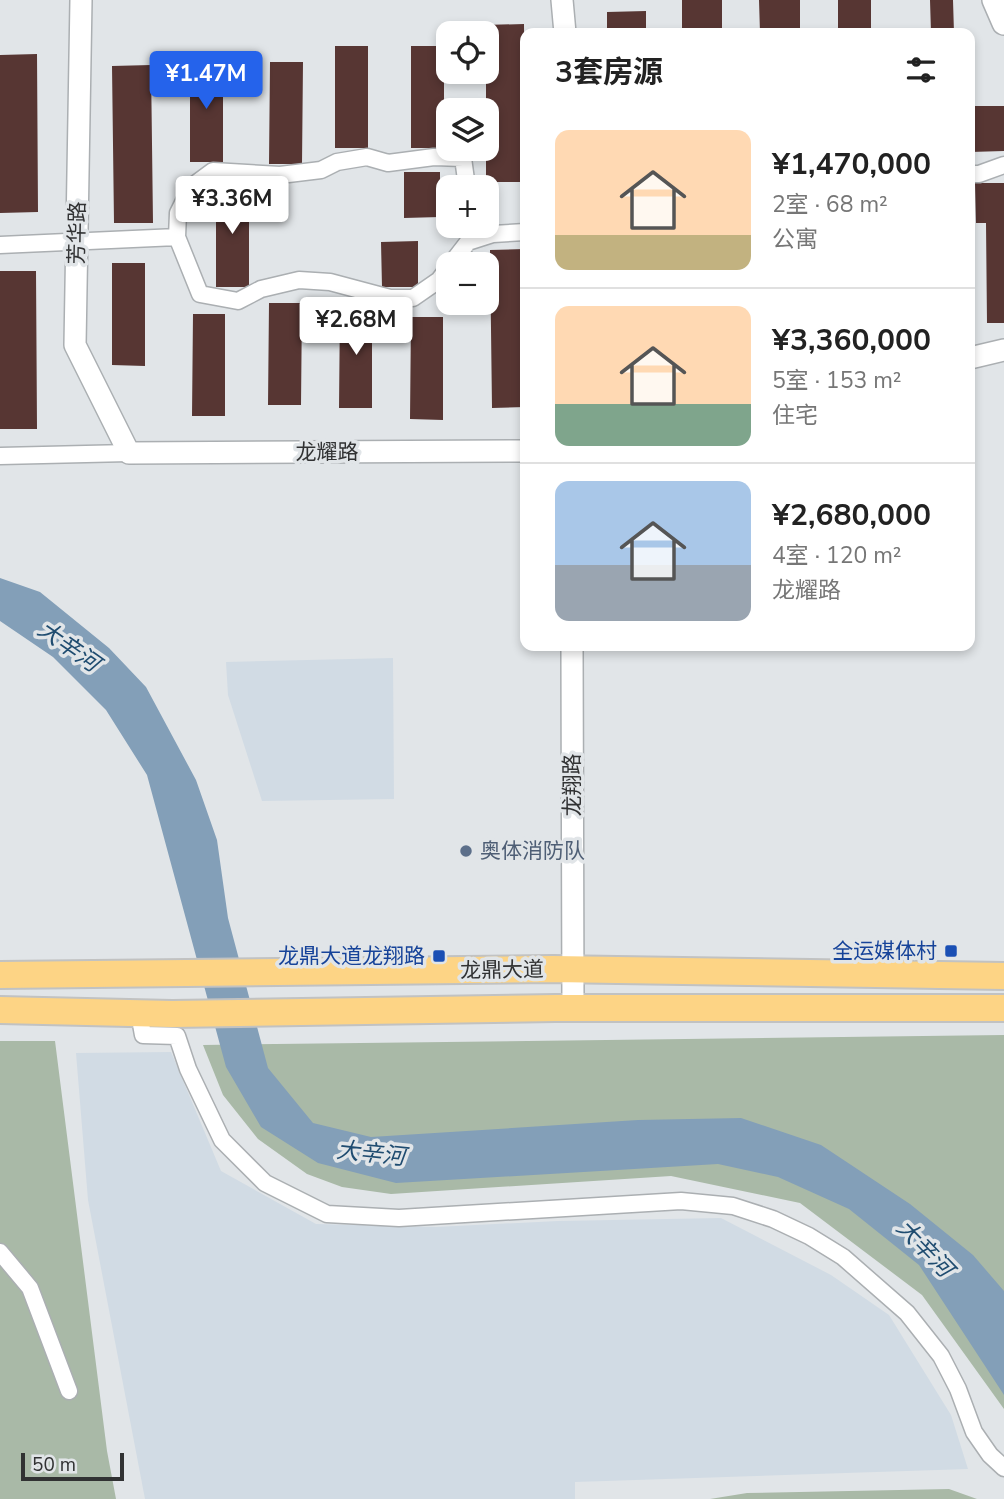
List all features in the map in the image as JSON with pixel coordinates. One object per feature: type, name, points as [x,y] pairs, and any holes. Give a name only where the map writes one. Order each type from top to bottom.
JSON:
[{"type":"main road","points":[[994,0],[1004,23]]},
{"type":"main road","name":"龙鼎大道","points":[[0,975],[572,970],[1004,976]]},
{"type":"main road","name":"龙鼎大道","points":[[0,1010],[275,1014],[573,1008],[1004,1009]]},
{"type":"street","name":"芳华路","points":[[81,0],[75,345],[129,453]]},
{"type":"street","points":[[562,0],[565,28]]},
{"type":"street","points":[[436,282],[413,299],[390,299],[330,282],[299,280],[261,289],[238,302],[200,294],[177,237],[178,213],[194,185],[213,171],[280,176],[321,170],[337,162],[367,157],[388,163],[434,157],[463,158],[465,175]]},
{"type":"street","points":[[975,174],[1004,165]]},
{"type":"street","points":[[499,229],[520,231]]},
{"type":"street","points":[[0,245],[177,237]]},
{"type":"street","points":[[460,252],[474,238]]},
{"type":"street","points":[[975,357],[1004,350]]},
{"type":"street","name":"龙耀路","points":[[129,453],[520,451]]},
{"type":"street","points":[[0,456],[129,453]]},
{"type":"street","name":"龙翔路","points":[[572,651],[573,1008]]},
{"type":"street","points":[[139,1013],[143,1035],[177,1037],[188,1069],[222,1140],[265,1183],[327,1214],[399,1218],[681,1201],[733,1206],[773,1219],[809,1236],[843,1257],[907,1313],[941,1356],[974,1432],[990,1455],[1004,1468]]},
{"type":"street","points":[[0,1252],[30,1288],[69,1391]]},
{"type":"shaded area","points":[[393,658],[394,799],[262,801],[228,695],[226,662]]},
{"type":"shaded area","points":[[171,1052],[221,1171],[316,1224],[436,1227],[558,1221],[721,1218],[831,1275],[889,1315],[951,1415],[968,1469],[575,1482],[575,1499],[145,1499],[88,1200],[76,1053]]},
{"type":"green space","points":[[1004,1035],[1004,1409],[922,1295],[800,1203],[671,1176],[391,1194],[342,1187],[307,1174],[258,1139],[223,1095],[203,1045]]},
{"type":"green space","points":[[0,1041],[55,1041],[107,1451],[116,1499],[0,1499]]},
{"type":"green space","points":[[949,1489],[977,1499],[710,1499],[747,1493]]},
{"type":"water","name":"大辛河","points":[[0,578],[40,592],[109,648],[146,687],[196,780],[217,840],[228,918],[268,1068],[313,1123],[371,1137],[638,1120],[741,1118],[821,1145],[910,1204],[973,1255],[1004,1291],[1004,1395],[919,1265],[849,1209],[778,1177],[718,1164],[396,1183],[318,1163],[261,1127],[226,1067],[147,775],[106,710],[53,657],[0,621]]},
{"type":"building","points":[[682,0],[722,0],[722,28],[682,28]]},
{"type":"building","points":[[759,0],[800,0],[800,28],[760,28]]},
{"type":"building","points":[[838,0],[871,0],[871,28],[838,28]]},
{"type":"building","points":[[930,0],[953,0],[954,28],[931,28]]},
{"type":"building","points":[[646,11],[646,28],[607,28],[607,12]]},
{"type":"building","points":[[524,24],[524,28],[520,28],[520,182],[499,182],[499,175],[486,175],[486,161],[499,161],[499,98],[486,98],[486,84],[499,84],[499,25]]},
{"type":"building","points":[[335,46],[368,46],[368,148],[335,148]]},
{"type":"building","points":[[411,46],[436,46],[436,84],[444,84],[444,98],[436,98],[436,148],[411,148]]},
{"type":"building","points":[[37,54],[38,212],[0,213],[0,55]]},
{"type":"building","points":[[190,60],[223,60],[223,162],[190,162]]},
{"type":"building","points":[[270,62],[303,62],[302,164],[269,164]]},
{"type":"building","points":[[151,65],[153,223],[114,223],[112,66]]},
{"type":"building","points":[[975,106],[1004,106],[1004,151],[975,152]]},
{"type":"building","points":[[404,172],[440,172],[440,175],[436,175],[436,217],[404,218]]},
{"type":"building","points":[[975,183],[1004,183],[1004,323],[987,323],[986,223],[976,223]]},
{"type":"building","points":[[216,185],[249,185],[249,287],[216,287]]},
{"type":"building","points":[[418,241],[418,287],[382,287],[381,242]]},
{"type":"building","points":[[520,249],[520,407],[492,408],[491,315],[499,315],[499,252],[490,252]]},
{"type":"building","points":[[112,263],[145,263],[145,366],[112,365]]},
{"type":"building","points":[[0,271],[36,271],[37,429],[0,429]]},
{"type":"building","points":[[269,303],[302,303],[301,405],[268,405]]},
{"type":"building","points":[[340,305],[372,305],[372,408],[339,408]]},
{"type":"building","points":[[193,314],[225,314],[225,416],[192,416]]},
{"type":"building","points":[[411,317],[443,317],[443,420],[410,419]]},
{"type":"place","name":"奥体消防队","points":[[466,851]]},
{"type":"place","name":"全运媒体村","points":[[951,951]]},
{"type":"place","name":"龙鼎大道龙翔路","points":[[439,956]]}]
